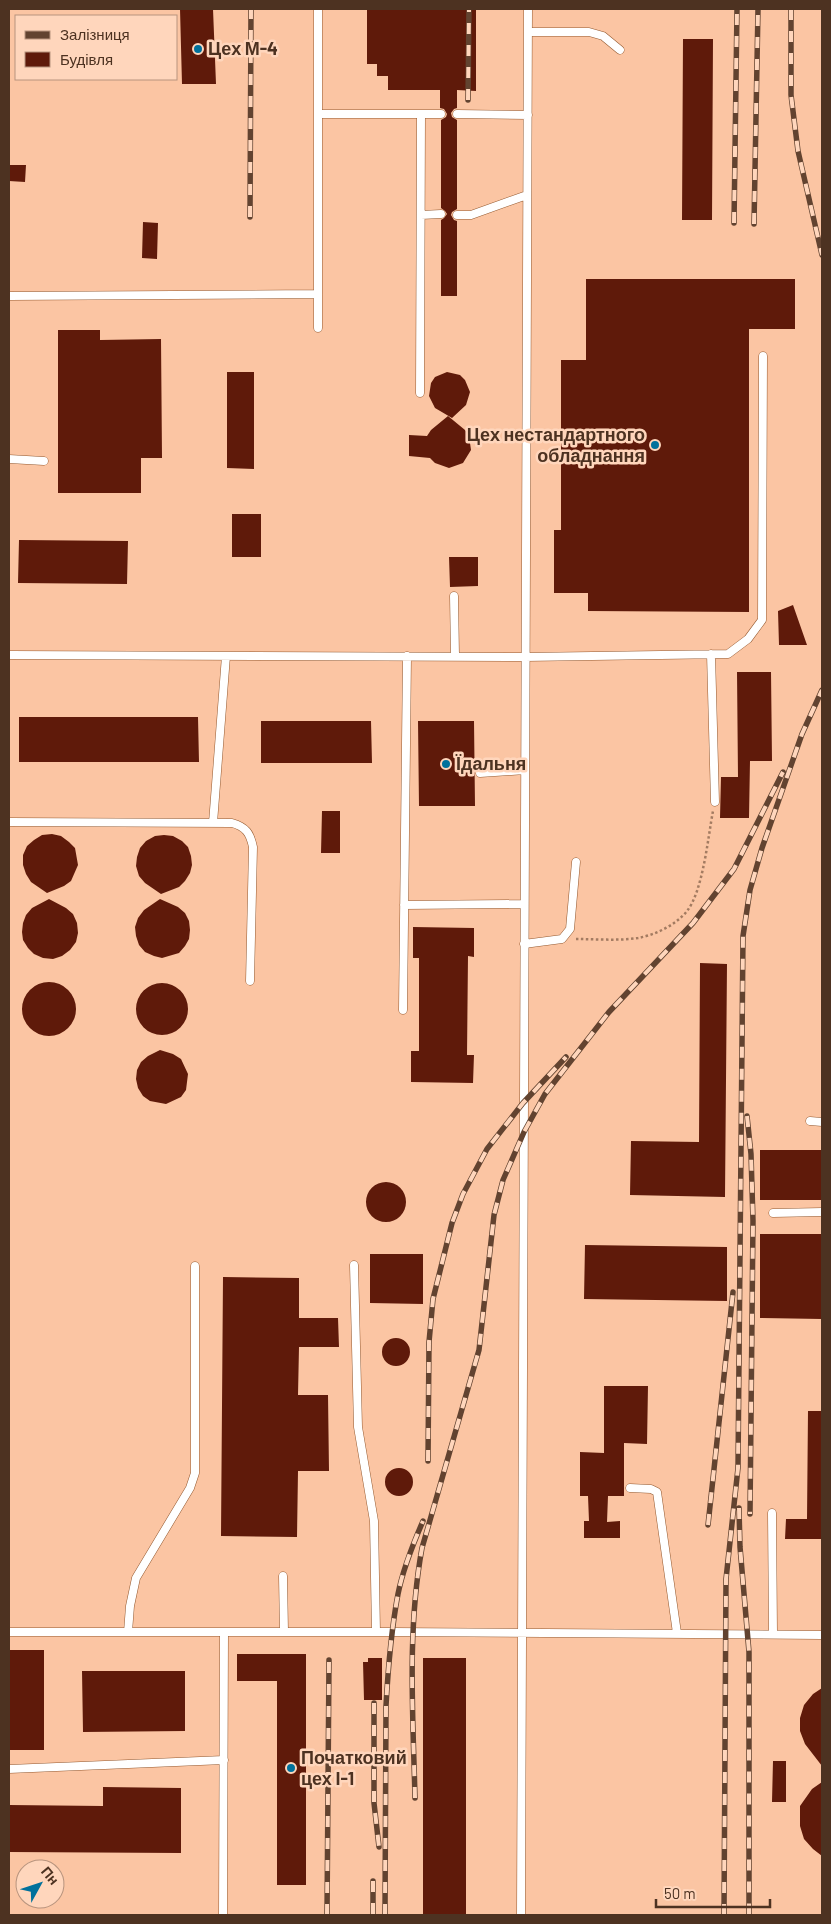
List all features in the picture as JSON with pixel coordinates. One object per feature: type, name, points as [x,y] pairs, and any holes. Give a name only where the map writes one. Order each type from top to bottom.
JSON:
[{"type":"lane","points":[[318,9],[318,328]]},
{"type":"lane","points":[[520,1915],[528,9]]},
{"type":"lane","points":[[528,32],[589,32],[604,36],[620,50]]},
{"type":"lane","points":[[318,114],[440,114]]},
{"type":"lane","points":[[420,393],[421,114]]},
{"type":"lane","points":[[457,114],[528,115]]},
{"type":"lane","points":[[457,215],[471,215],[527,195]]},
{"type":"lane","points":[[421,215],[441,214]]},
{"type":"lane","points":[[9,296],[318,294]]},
{"type":"lane","points":[[9,655],[525,657],[728,654],[748,639],[762,620],[763,356]]},
{"type":"lane","points":[[9,459],[44,461]]},
{"type":"lane","points":[[454,596],[455,656]]},
{"type":"lane","points":[[711,654],[715,802]]},
{"type":"lane","points":[[213,823],[226,656]]},
{"type":"lane","points":[[403,1010],[407,656]]},
{"type":"lane","points":[[480,773],[525,770]]},
{"type":"lane","points":[[9,822],[232,823],[244,826],[250,835],[253,847],[250,981]]},
{"type":"lane","points":[[524,944],[562,939],[570,929],[576,862]]},
{"type":"lane","points":[[404,905],[524,904]]},
{"type":"lane","points":[[810,1121],[822,1122]]},
{"type":"lane","points":[[773,1213],[822,1212]]},
{"type":"lane","points":[[354,1265],[358,1428],[374,1521],[376,1632]]},
{"type":"lane","points":[[128,1632],[130,1606],[136,1578],[190,1488],[196,1473],[195,1266]]},
{"type":"lane","points":[[630,1488],[651,1489],[657,1492],[677,1634]]},
{"type":"lane","points":[[772,1513],[773,1634]]},
{"type":"lane","points":[[282,1576],[284,1632]]},
{"type":"lane","points":[[9,1632],[522,1632],[822,1635]]},
{"type":"lane","points":[[224,1632],[224,1915]]},
{"type":"lane","points":[[9,1769],[224,1760]]},
{"type":"path","points":[[562,939],[636,938],[657,933],[672,924],[687,911],[695,894],[704,864],[715,802]]},
{"type":"building","name":"Цех М-4","points":[[180,9],[213,9],[216,84],[182,84]]},
{"type":"building","points":[[367,9],[476,9],[476,91],[457,90],[457,108],[451,113],[452,117],[457,120],[457,209],[451,215],[457,221],[457,296],[441,296],[441,220],[447,214],[441,208],[441,120],[447,114],[444,109],[440,108],[440,90],[388,90],[388,76],[377,76],[377,64],[367,64]]},
{"type":"building","points":[[683,39],[713,39],[712,220],[682,220]]},
{"type":"building","points":[[10,165],[26,165],[25,182],[9,181]]},
{"type":"building","points":[[143,222],[158,223],[157,259],[142,258]]},
{"type":"building","name":"Цех нестандартного обладнання","points":[[586,279],[795,279],[795,329],[749,329],[749,612],[588,611],[588,593],[554,593],[554,530],[561,530],[561,360],[586,360]]},
{"type":"building","points":[[58,330],[100,330],[100,340],[161,339],[162,458],[141,458],[141,493],[58,493]]},
{"type":"building","points":[[227,372],[254,372],[254,469],[227,468]]},
{"type":"building","points":[[447,372],[460,375],[465,380],[470,392],[466,405],[452,418],[435,408],[429,396],[431,383],[435,377]]},
{"type":"building","points":[[448,416],[465,430],[469,436],[471,450],[463,463],[449,468],[435,463],[430,458],[409,456],[409,435],[427,436],[431,430]]},
{"type":"building","points":[[232,514],[261,514],[261,557],[232,557]]},
{"type":"building","points":[[19,540],[128,541],[127,584],[18,583]]},
{"type":"building","points":[[449,557],[478,557],[478,586],[450,587]]},
{"type":"building","points":[[793,605],[807,645],[779,645],[778,611]]},
{"type":"building","points":[[737,672],[771,672],[772,761],[750,761],[749,818],[720,818],[721,777],[738,777]]},
{"type":"building","points":[[19,717],[198,717],[199,762],[19,762]]},
{"type":"building","points":[[261,721],[371,721],[372,763],[261,763]]},
{"type":"building","name":"Їдальня","points":[[418,721],[474,721],[475,806],[419,806]]},
{"type":"building","points":[[322,811],[340,811],[340,853],[321,853]]},
{"type":"building","points":[[52,834],[61,836],[75,848],[78,865],[71,881],[47,893],[31,882],[23,865],[23,855],[27,846],[34,840],[42,835]]},
{"type":"building","points":[[155,836],[173,836],[188,847],[192,865],[190,873],[179,887],[161,894],[145,883],[139,876],[136,866],[140,848],[146,841]]},
{"type":"building","points":[[49,899],[73,914],[77,923],[78,933],[76,942],[70,950],[62,956],[53,959],[43,958],[34,954],[23,940],[22,932],[26,915],[32,908]]},
{"type":"building","points":[[160,899],[178,907],[185,913],[189,921],[190,930],[189,939],[179,953],[162,958],[145,952],[139,945],[135,927],[138,918],[144,910]]},
{"type":"building","points":[[413,927],[474,928],[474,957],[468,956],[467,1055],[474,1055],[473,1083],[411,1082],[411,1051],[419,1051],[419,958],[413,958]]},
{"type":"building","points":[[700,963],[727,964],[725,1197],[630,1195],[631,1141],[699,1142]]},
{"type":"building","points":[[49,982],[59,984],[68,990],[74,999],[76,1009],[74,1019],[68,1028],[59,1034],[49,1036],[39,1034],[30,1028],[24,1019],[22,1009],[24,999],[30,990],[39,984]]},
{"type":"building","points":[[162,983],[176,987],[184,995],[188,1009],[184,1023],[176,1031],[162,1035],[148,1031],[140,1023],[136,1009],[140,995],[148,987]]},
{"type":"building","points":[[160,1050],[181,1059],[188,1074],[186,1090],[181,1097],[166,1104],[150,1101],[143,1096],[138,1088],[136,1079],[137,1070],[141,1062]]},
{"type":"building","points":[[760,1150],[822,1150],[822,1200],[760,1200]]},
{"type":"building","points":[[390,1182],[397,1185],[403,1191],[406,1202],[405,1210],[397,1219],[390,1222],[382,1222],[375,1219],[367,1210],[366,1198],[369,1191],[378,1183]]},
{"type":"building","points":[[760,1234],[822,1234],[822,1319],[760,1318]]},
{"type":"building","points":[[585,1245],[727,1247],[727,1301],[584,1299]]},
{"type":"building","points":[[370,1254],[423,1254],[423,1304],[370,1303]]},
{"type":"building","points":[[223,1277],[299,1278],[299,1318],[338,1318],[339,1347],[299,1347],[298,1395],[328,1395],[329,1471],[298,1471],[297,1537],[221,1536]]},
{"type":"building","points":[[396,1338],[406,1342],[410,1352],[406,1362],[396,1366],[386,1362],[382,1352],[386,1342]]},
{"type":"building","points":[[604,1386],[648,1386],[647,1444],[624,1443],[624,1496],[608,1496],[607,1522],[620,1521],[620,1538],[584,1538],[584,1521],[589,1521],[588,1496],[580,1496],[580,1452],[604,1453]]},
{"type":"building","points":[[808,1411],[822,1411],[822,1539],[785,1539],[786,1519],[807,1519]]},
{"type":"building","points":[[399,1468],[409,1472],[413,1482],[409,1492],[399,1496],[389,1492],[385,1482],[389,1472]]},
{"type":"building","points":[[9,1650],[44,1650],[44,1750],[9,1750]]},
{"type":"building","name":"Початковий цех І-1","points":[[237,1654],[306,1654],[306,1885],[277,1885],[277,1681],[237,1681]]},
{"type":"building","points":[[368,1658],[382,1658],[382,1700],[364,1700],[363,1662],[368,1662]]},
{"type":"building","points":[[423,1658],[466,1658],[466,1915],[423,1915]]},
{"type":"building","points":[[82,1671],[185,1671],[185,1731],[83,1732]]},
{"type":"building","points":[[822,1688],[822,1766],[805,1744],[800,1731],[800,1718],[804,1705],[813,1694]]},
{"type":"building","points":[[773,1761],[786,1761],[786,1802],[772,1802]]},
{"type":"building","points":[[822,1782],[822,1856],[804,1839],[800,1826],[800,1806],[812,1789]]},
{"type":"building","points":[[103,1787],[181,1788],[181,1853],[9,1852],[9,1805],[103,1806]]},
{"type":"railway","points":[[250,217],[251,9]]},
{"type":"railway","points":[[468,100],[469,9]]},
{"type":"railway","points":[[734,223],[737,9]]},
{"type":"railway","points":[[754,224],[758,9]]},
{"type":"railway","points":[[791,9],[791,95],[798,151],[822,255]]},
{"type":"railway","points":[[724,1915],[726,1579],[738,1468],[743,936],[750,890],[762,848],[802,734],[822,690]]},
{"type":"railway","points":[[415,1798],[412,1673],[417,1579],[422,1548],[479,1350],[494,1215],[503,1180],[524,1132],[545,1094],[609,1012],[693,923],[734,869],[783,772]]},
{"type":"railway","points":[[428,1461],[429,1342],[433,1299],[452,1223],[463,1194],[487,1149],[523,1103],[566,1057]]},
{"type":"railway","points":[[747,1116],[751,1154],[753,1221],[750,1514]]},
{"type":"railway","points":[[708,1525],[733,1292]]},
{"type":"railway","points":[[739,1508],[740,1547],[749,1652],[749,1915]]},
{"type":"railway","points":[[385,1915],[386,1706],[390,1650],[400,1585],[423,1521]]},
{"type":"railway","points":[[327,1915],[329,1660]]},
{"type":"railway","points":[[374,1703],[374,1803],[379,1847]]},
{"type":"railway","points":[[373,1881],[373,1915]]},
{"type":"place","name":"Цех М-4","points":[[198,49]]},
{"type":"place","name":"Цех нестандартного обладнання","points":[[655,445]]},
{"type":"place","name":"Їдальня","points":[[446,764]]},
{"type":"place","name":"Початковий цех І-1","points":[[291,1768]]}]
